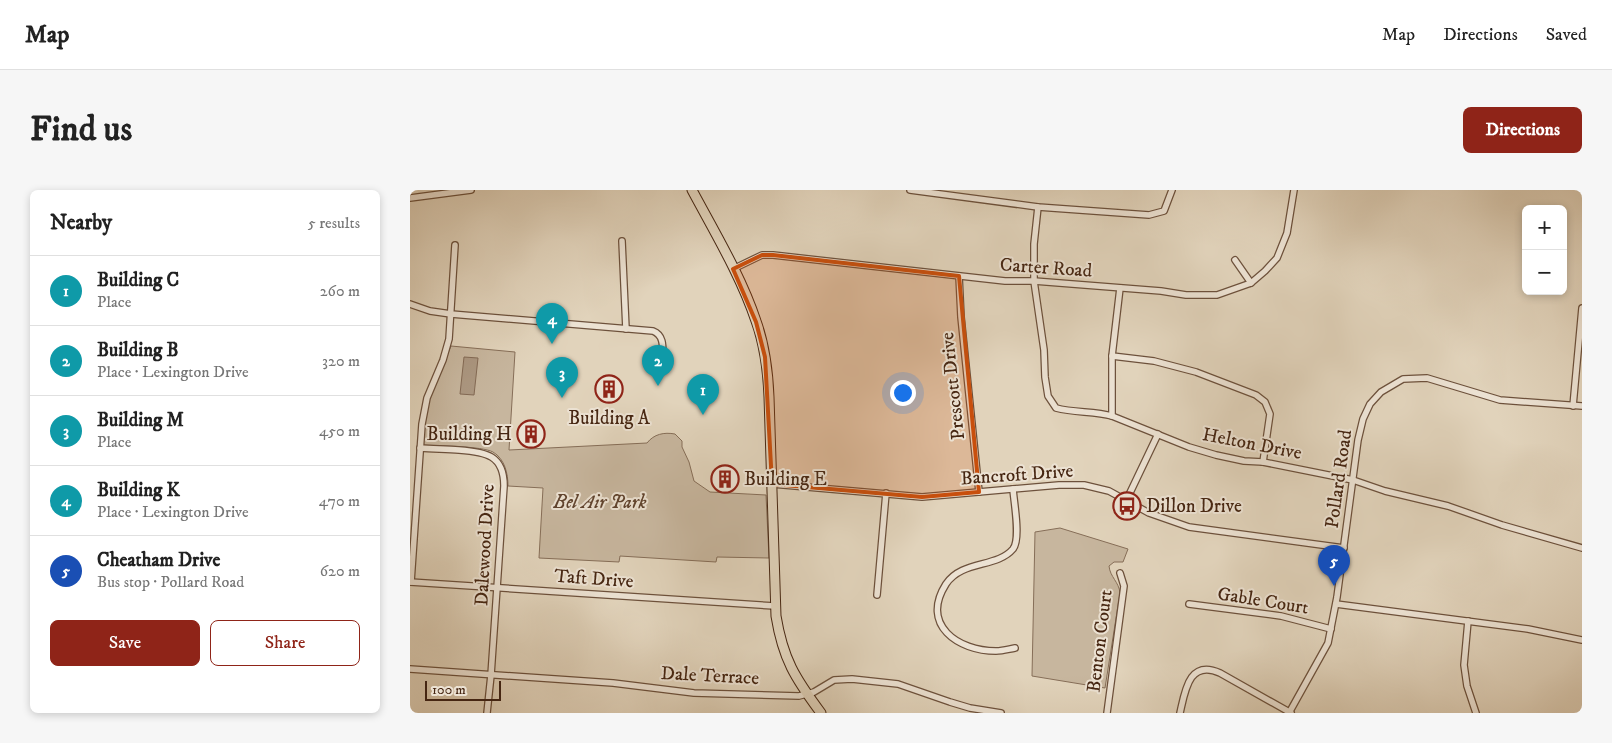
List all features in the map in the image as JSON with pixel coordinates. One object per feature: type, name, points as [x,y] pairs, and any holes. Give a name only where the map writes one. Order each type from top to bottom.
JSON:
[{"type":"main road","points":[[692,190],[746,295],[756,322],[765,357],[769,392],[775,606],[785,655],[796,677],[820,713]]},
{"type":"street","points":[[410,198],[471,190]]},
{"type":"street","points":[[910,190],[1038,207],[1149,215],[1164,211],[1172,190]]},
{"type":"street","name":"Carter Road","points":[[733,268],[762,255],[773,255],[1005,281],[1034,281],[1161,291],[1186,295],[1217,295],[1251,283],[1277,258],[1287,232],[1294,190]]},
{"type":"street","name":"Helton Drive","points":[[1038,207],[1034,244],[1034,281],[1044,350],[1048,396],[1056,408],[1068,411],[1099,412],[1189,447],[1216,455],[1244,461],[1263,462],[1353,480],[1385,491],[1448,506],[1502,525],[1582,548]]},
{"type":"street","points":[[622,241],[626,329]]},
{"type":"street","points":[[411,582],[424,406],[447,348],[455,244]]},
{"type":"street","points":[[1235,260],[1251,283]]},
{"type":"street","name":"Prescott Drive","points":[[959,276],[961,317],[979,492]]},
{"type":"street","points":[[1112,416],[1112,356],[1120,288]]},
{"type":"street","points":[[410,304],[430,311],[451,314],[653,331],[658,333],[662,340],[663,363]]},
{"type":"street","points":[[1573,406],[1582,308]]},
{"type":"street","points":[[1112,356],[1154,361],[1196,372],[1256,394],[1265,402],[1270,414],[1263,462]]},
{"type":"street","name":"Pollard Road","points":[[1290,713],[1328,644],[1336,604],[1358,440],[1363,419],[1370,404],[1381,392],[1403,379],[1427,378],[1500,400],[1582,406]]},
{"type":"street","points":[[1127,499],[1158,434]]},
{"type":"street","name":"Dalewood Drive","points":[[420,448],[480,452],[494,458],[502,468],[504,486],[487,713]]},
{"type":"street","name":"Bancroft Drive","points":[[772,484],[931,497],[1076,484],[1102,489],[1127,499],[1148,513],[1189,527],[1344,548]]},
{"type":"street","points":[[1013,489],[1016,523],[1014,548],[1006,555],[973,565],[956,574],[946,584],[939,599],[938,617],[943,630],[954,640],[968,646],[999,652],[1015,648]]},
{"type":"street","points":[[877,595],[886,493]]},
{"type":"street","name":"Benton Court","points":[[1107,713],[1124,586],[1120,573]]},
{"type":"street","name":"Taft Drive","points":[[411,582],[775,606]]},
{"type":"street","name":"Gable Court","points":[[1190,604],[1281,616],[1331,629]]},
{"type":"street","points":[[1336,604],[1528,629],[1582,640]]},
{"type":"street","points":[[1468,621],[1464,665],[1467,686],[1476,713]]},
{"type":"street","name":"Dale Terrace","points":[[410,669],[613,683],[694,693],[799,696],[807,694],[834,680],[852,679],[898,684],[970,708],[1001,713]]},
{"type":"street","points":[[1180,713],[1191,678],[1200,671],[1211,670],[1220,673],[1290,713]]},
{"type":"highlighted area","points":[[762,255],[773,255],[959,276],[979,492],[922,497],[772,484],[765,357],[756,322],[733,269]]},
{"type":"green space","name":"Bel Air Park","points":[[451,346],[515,352],[509,450],[647,443],[659,434],[675,434],[682,441],[682,447],[689,462],[694,481],[710,492],[766,495],[769,558],[717,557],[716,562],[620,556],[619,562],[539,558],[543,488],[508,486],[505,467],[493,452],[470,447],[422,445],[427,404]]},
{"type":"green space","points":[[1060,528],[1128,549],[1123,562],[1114,562],[1109,566],[1120,593],[1105,688],[1032,676],[1035,532]]},
{"type":"shaded area","points":[[464,357],[478,358],[474,395],[460,394]]},
{"type":"place","name":"Building K","points":[[552,344]]},
{"type":"place","name":"Building B","points":[[658,386]]},
{"type":"place","name":"Building A","points":[[609,389]]},
{"type":"place","name":"Building M","points":[[562,398]]},
{"type":"place","name":"Building C","points":[[703,415]]},
{"type":"place","name":"Building H","points":[[531,434]]},
{"type":"place","name":"Building E","points":[[725,479]]},
{"type":"place","name":"Dillon Drive","points":[[1127,506]]},
{"type":"place","name":"Cheatham Drive","points":[[1334,586]]}]
